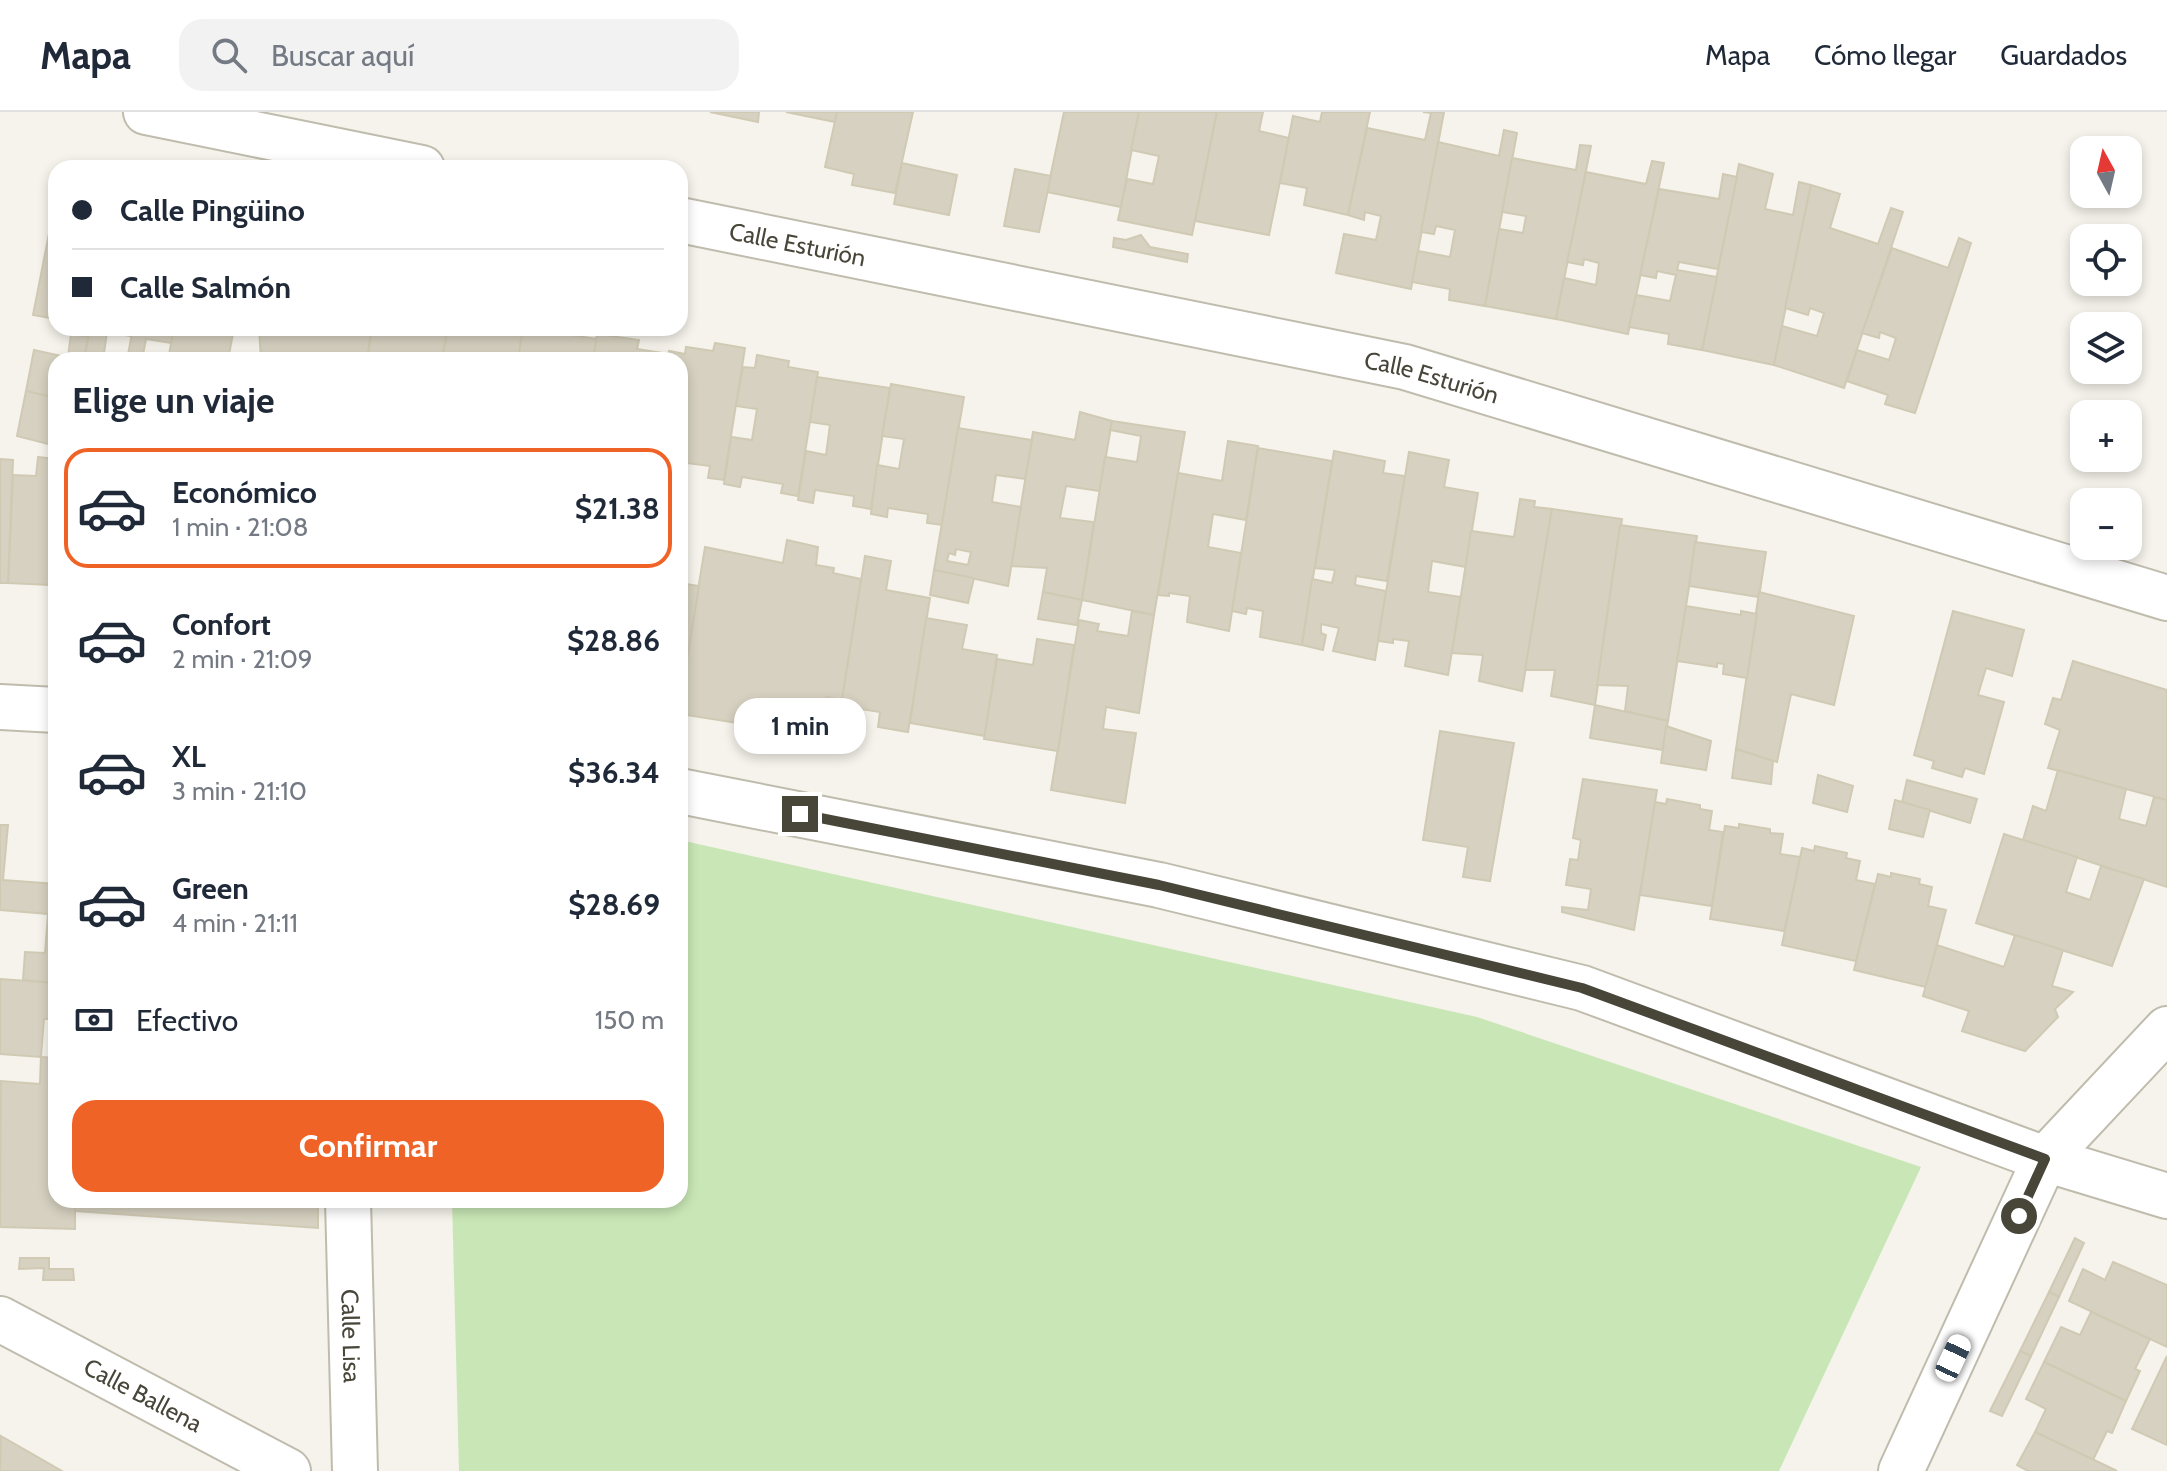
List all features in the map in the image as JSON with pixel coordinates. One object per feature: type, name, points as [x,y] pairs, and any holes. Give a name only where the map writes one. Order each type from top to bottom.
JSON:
[{"type":"street","points":[[146,112],[383,160]]},
{"type":"street","name":"Calle Esturión","points":[[688,222],[1405,367],[2167,598]]},
{"type":"street","points":[[0,707],[48,710]]},
{"type":"street","points":[[688,793],[1159,885],[1582,988],[2045,1159],[2167,1196]]},
{"type":"street","points":[[1901,1471],[2045,1159],[2167,1029]]},
{"type":"street","name":"Calle Lisa","points":[[348,1208],[355,1471]]},
{"type":"street","name":"Calle Ballena","points":[[0,1319],[288,1471]]},
{"type":"green space","points":[[688,842],[1477,1017],[1921,1167],[1779,1471],[459,1471],[452,1208],[688,1208]]},
{"type":"building","points":[[710,112],[759,112],[758,122]]},
{"type":"building","points":[[786,112],[837,112],[835,122]]},
{"type":"building","points":[[837,112],[913,112],[895,193],[852,185],[854,174],[825,167]]},
{"type":"building","points":[[1064,112],[1139,112],[1121,207],[1047,192]]},
{"type":"building","points":[[1139,112],[1217,112],[1192,235],[1118,220],[1127,179],[1153,184],[1159,156],[1131,150]]},
{"type":"building","points":[[1217,112],[1263,112],[1259,131],[1289,138],[1269,235],[1195,221]]},
{"type":"building","points":[[1322,112],[1370,112],[1348,215],[1304,205],[1307,188],[1280,183],[1293,116],[1320,122]]},
{"type":"building","points":[[1423,112],[1444,112],[1411,289],[1336,273],[1344,234],[1376,240],[1381,216],[1365,212],[1364,220],[1348,215],[1367,128],[1425,140],[1431,113]]},
{"type":"building","points":[[1504,130],[1517,133],[1485,306],[1449,300],[1450,289],[1412,282],[1418,251],[1450,257],[1455,230],[1436,226],[1434,234],[1421,232],[1438,142],[1499,156]]},
{"type":"building","points":[[1580,145],[1591,146],[1556,319],[1485,306],[1499,229],[1523,233],[1526,216],[1502,212],[1512,158],[1576,170]]},
{"type":"building","points":[[1652,161],[1664,163],[1628,334],[1556,319],[1564,278],[1596,285],[1599,263],[1584,259],[1583,265],[1567,262],[1586,172],[1646,184]]},
{"type":"building","points":[[902,163],[957,175],[949,215],[894,204]]},
{"type":"building","points":[[1739,164],[1773,174],[1765,209],[1793,215],[1799,182],[1811,185],[1774,365],[1702,350]]},
{"type":"building","points":[[1015,169],[1051,176],[1039,232],[1004,226]]},
{"type":"building","points":[[1723,174],[1737,177],[1718,269],[1679,262],[1677,270],[1717,277],[1702,350],[1668,344],[1669,334],[1629,327],[1636,295],[1670,301],[1676,275],[1657,271],[1656,278],[1640,275],[1659,189],[1719,199]]},
{"type":"building","points":[[1811,185],[1840,194],[1830,228],[1878,244],[1891,208],[1903,212],[1844,388],[1774,365],[1782,326],[1817,336],[1824,313],[1810,308],[1808,315],[1785,308]]},
{"type":"building","points":[[1141,235],[1150,247],[1188,254],[1187,262],[1113,247],[1114,238],[1126,240]]},
{"type":"building","points":[[1959,238],[1971,243],[1915,413],[1885,404],[1888,395],[1847,381],[1857,350],[1889,360],[1896,338],[1880,332],[1879,338],[1862,333],[1892,248],[1948,268]]},
{"type":"building","points":[[48,239],[48,318],[33,315]]},
{"type":"building","points":[[71,336],[88,337],[85,352],[69,352]]},
{"type":"building","points":[[88,336],[106,336],[104,352],[86,352]]},
{"type":"building","points":[[132,336],[173,336],[172,343],[146,339],[144,352],[128,352]]},
{"type":"building","points":[[172,336],[232,336],[230,352],[170,352]]},
{"type":"building","points":[[260,336],[371,336],[368,352],[260,352]]},
{"type":"building","points":[[371,336],[446,336],[444,352],[368,352]]},
{"type":"building","points":[[446,336],[522,336],[519,352],[444,352]]},
{"type":"building","points":[[522,336],[597,339],[595,352],[519,352]]},
{"type":"building","points":[[597,336],[611,336],[639,340],[637,349],[656,352],[594,352]]},
{"type":"building","points":[[715,343],[745,348],[724,480],[708,478],[710,466],[688,463],[686,347],[713,351]]},
{"type":"building","points":[[34,350],[48,353],[48,396],[26,391]]},
{"type":"building","points":[[757,355],[789,361],[788,367],[818,372],[798,496],[781,493],[783,484],[742,477],[740,487],[724,484],[731,437],[752,440],[757,409],[736,406],[743,367],[755,368]]},
{"type":"building","points":[[817,377],[890,388],[871,509],[853,506],[854,496],[815,490],[813,503],[798,500],[806,451],[826,455],[830,425],[810,422]]},
{"type":"building","points":[[891,384],[964,397],[942,525],[927,523],[928,514],[888,508],[887,517],[871,514],[877,465],[899,469],[904,439],[882,436]]},
{"type":"building","points":[[26,391],[48,396],[48,444],[17,436]]},
{"type":"building","points":[[1080,412],[1112,421],[1100,491],[1066,486],[1060,518],[1094,522],[1082,600],[1043,592],[1047,568],[1011,566],[1033,432],[1075,440]]},
{"type":"building","points":[[1112,421],[1185,432],[1154,615],[1082,600],[1105,457],[1137,462],[1141,436],[1110,430]]},
{"type":"building","points":[[958,428],[1032,440],[1025,479],[996,475],[992,502],[1021,507],[1008,586],[934,570]],"holes":[[[956,549],[971,552],[968,565],[947,561],[949,553],[955,555]]]},
{"type":"building","points":[[1228,441],[1258,446],[1246,520],[1213,514],[1208,547],[1241,553],[1229,631],[1187,622],[1190,596],[1158,595],[1178,473],[1222,481]]},
{"type":"building","points":[[1258,448],[1332,461],[1302,645],[1260,637],[1263,611],[1247,608],[1246,614],[1232,611]]},
{"type":"building","points":[[1334,451],[1385,461],[1383,473],[1405,476],[1387,581],[1356,576],[1355,585],[1386,591],[1375,660],[1333,651],[1339,628],[1321,624],[1321,633],[1326,635],[1323,650],[1302,645],[1312,579],[1332,583],[1335,570],[1315,568]]},
{"type":"building","points":[[1409,452],[1449,460],[1444,487],[1478,493],[1466,567],[1432,561],[1428,592],[1461,597],[1448,675],[1405,666],[1409,641],[1378,641]]},
{"type":"building","points":[[38,457],[48,458],[48,585],[8,583],[13,475],[36,476]]},
{"type":"building","points":[[0,459],[13,460],[8,583],[0,583]]},
{"type":"building","points":[[1520,499],[1535,501],[1534,507],[1552,509],[1522,691],[1479,681],[1483,655],[1452,653],[1471,531],[1514,537]]},
{"type":"building","points":[[1552,509],[1622,519],[1595,705],[1551,696],[1555,670],[1525,670]]},
{"type":"building","points":[[1620,525],[1697,536],[1668,721],[1625,711],[1628,686],[1597,685]]},
{"type":"building","points":[[787,540],[818,547],[816,565],[834,568],[833,573],[861,579],[842,700],[826,697],[819,736],[688,715],[688,651],[705,547],[783,563]]},
{"type":"building","points":[[1695,542],[1766,552],[1759,597],[1689,586]]},
{"type":"building","points":[[865,556],[891,561],[886,590],[930,598],[908,732],[878,727],[880,712],[841,706]]},
{"type":"building","points":[[934,570],[974,578],[968,603],[930,595]]},
{"type":"building","points":[[688,584],[699,586],[688,654]]},
{"type":"building","points":[[1043,592],[1082,600],[1077,625],[1038,619]]},
{"type":"building","points":[[1759,592],[1854,616],[1834,705],[1791,694],[1777,762],[1736,749]]},
{"type":"building","points":[[1686,606],[1741,615],[1741,611],[1757,614],[1747,678],[1723,674],[1724,664],[1717,663],[1717,667],[1677,661]]},
{"type":"building","points":[[1132,611],[1154,615],[1139,713],[1106,707],[1103,729],[1136,733],[1125,803],[1051,790],[1079,620],[1099,624],[1097,631],[1128,636]]},
{"type":"building","points":[[1953,611],[2024,630],[2012,676],[1986,668],[1978,695],[2004,702],[1984,774],[1965,768],[1962,777],[1932,768],[1934,761],[1914,755]]},
{"type":"building","points":[[926,618],[967,625],[962,649],[997,655],[985,736],[910,723]]},
{"type":"building","points":[[1037,639],[1074,645],[1058,751],[984,739],[997,659],[1033,665]]},
{"type":"building","points":[[2073,661],[2167,690],[2167,800],[2048,768],[2060,730],[2045,724],[2053,698],[2061,700]]},
{"type":"building","points":[[1595,705],[1668,721],[1663,750],[1590,738]]},
{"type":"building","points":[[1666,726],[1711,741],[1706,770],[1661,763]]},
{"type":"building","points":[[1440,731],[1514,743],[1490,881],[1463,877],[1468,847],[1423,840]]},
{"type":"building","points":[[1736,749],[1773,761],[1771,784],[1732,778]]},
{"type":"building","points":[[2058,770],[2126,789],[2119,819],[2146,826],[2154,797],[2167,800],[2167,887],[2023,840],[2033,806],[2046,811]]},
{"type":"building","points":[[1818,775],[1853,786],[1847,812],[1813,803]]},
{"type":"building","points":[[1583,779],[1657,790],[1634,930],[1562,912],[1562,907],[1588,910],[1591,889],[1566,885],[1570,859],[1578,860],[1581,840],[1573,838]]},
{"type":"building","points":[[1907,780],[1977,799],[1970,823],[1902,802]]},
{"type":"building","points":[[1667,799],[1700,805],[1700,809],[1712,811],[1709,830],[1723,832],[1712,906],[1640,895],[1655,802],[1666,804]]},
{"type":"building","points":[[1895,800],[1930,810],[1923,837],[1889,829]]},
{"type":"building","points":[[1739,824],[1783,834],[1780,854],[1801,857],[1784,931],[1710,919],[1725,826],[1739,828]]},
{"type":"building","points":[[0,825],[8,825],[3,880],[48,883],[48,914],[0,910]]},
{"type":"building","points":[[2004,834],[2077,857],[2066,892],[2090,900],[2101,866],[2144,879],[2112,966],[1976,923]]},
{"type":"building","points":[[1815,846],[1847,853],[1846,858],[1860,861],[1856,880],[1875,884],[1856,961],[1782,945],[1802,848],[1814,851]]},
{"type":"building","points":[[1891,873],[1920,879],[1919,884],[1932,887],[1928,906],[1946,910],[1926,987],[1854,970],[1878,874],[1891,877]]},
{"type":"building","points":[[48,914],[48,982],[23,980],[25,952],[45,953]]},
{"type":"building","points":[[2015,935],[2063,950],[2052,986],[2073,992],[2055,1009],[2058,1017],[2025,1051],[1962,1031],[1969,1011],[1923,996],[1937,945],[2004,967]]},
{"type":"building","points":[[0,979],[48,982],[48,1019],[44,1019],[41,1057],[0,1054]]},
{"type":"building","points":[[41,1057],[48,1057],[48,1208],[75,1208],[75,1229],[0,1227],[1,1081],[40,1084]]},
{"type":"building","points":[[75,1208],[318,1208],[318,1228],[75,1211]]},
{"type":"building","points":[[2075,1238],[2084,1243],[2059,1297],[2049,1292]]},
{"type":"building","points":[[20,1258],[49,1258],[49,1269],[73,1269],[74,1280],[43,1280],[44,1268],[19,1269]]},
{"type":"building","points":[[2113,1262],[2167,1285],[2167,1347],[2069,1301],[2083,1269],[2105,1280]]},
{"type":"building","points":[[2049,1292],[2059,1297],[2031,1356],[2020,1351]]},
{"type":"building","points":[[2091,1312],[2150,1339],[2135,1369],[2140,1371],[2126,1401],[2044,1362],[2061,1327],[2080,1335]]},
{"type":"building","points":[[2020,1351],[2031,1356],[2002,1416],[1990,1411]]},
{"type":"building","points":[[2167,1356],[2167,1445],[2132,1429]]},
{"type":"building","points":[[2044,1362],[2126,1401],[2112,1433],[2107,1431],[2093,1460],[2035,1432],[2046,1409],[2026,1399]]},
{"type":"building","points":[[2035,1432],[2117,1471],[2028,1471],[2017,1465]]},
{"type":"building","points":[[1,1436],[62,1471],[0,1471]]},
{"type":"route","points":[[800,814],[1159,885],[1582,988],[2045,1159],[2019,1216]]}]
